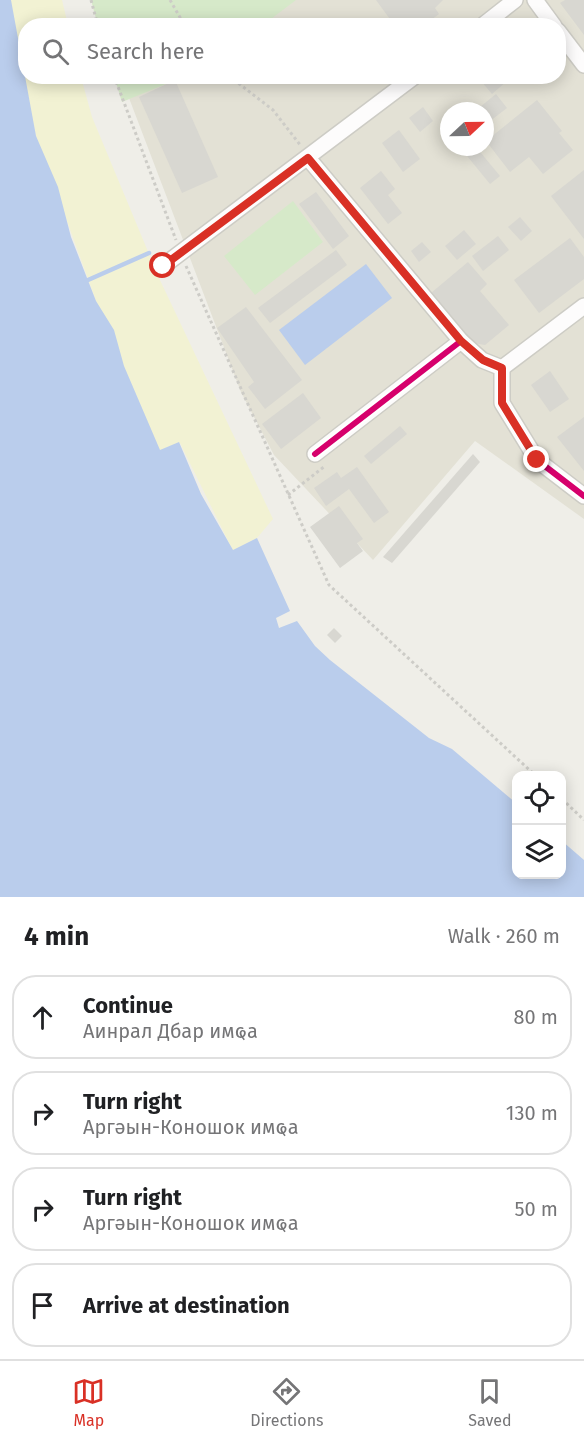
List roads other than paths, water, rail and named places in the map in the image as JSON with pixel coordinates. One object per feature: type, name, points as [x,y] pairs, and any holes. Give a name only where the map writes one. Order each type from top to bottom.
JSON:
[{"type":"street","points":[[492,18],[515,0]]},
{"type":"street","points":[[535,0],[548,18]]},
{"type":"street","points":[[566,41],[584,65]]},
{"type":"street","points":[[163,266],[405,84]]},
{"type":"street","points":[[308,158],[461,341],[483,360],[502,368]]},
{"type":"street","points":[[502,368],[584,306]]},
{"type":"street","points":[[315,454],[461,341]]},
{"type":"street","points":[[502,368],[502,403],[537,460],[584,496]]},
{"type":"water","points":[[0,0],[11,0],[18,38],[18,84],[26,84],[36,136],[58,187],[71,237],[96,301],[114,330],[124,366],[160,450],[179,442],[201,494],[233,550],[257,538],[290,611],[276,618],[279,628],[297,621],[315,646],[330,660],[429,738],[452,749],[512,800],[512,879],[566,879],[566,844],[584,860],[584,897],[0,897]]},
{"type":"water","points":[[366,264],[392,298],[305,365],[279,330]]},
{"type":"waterway","points":[[88,280],[149,253]]}]
